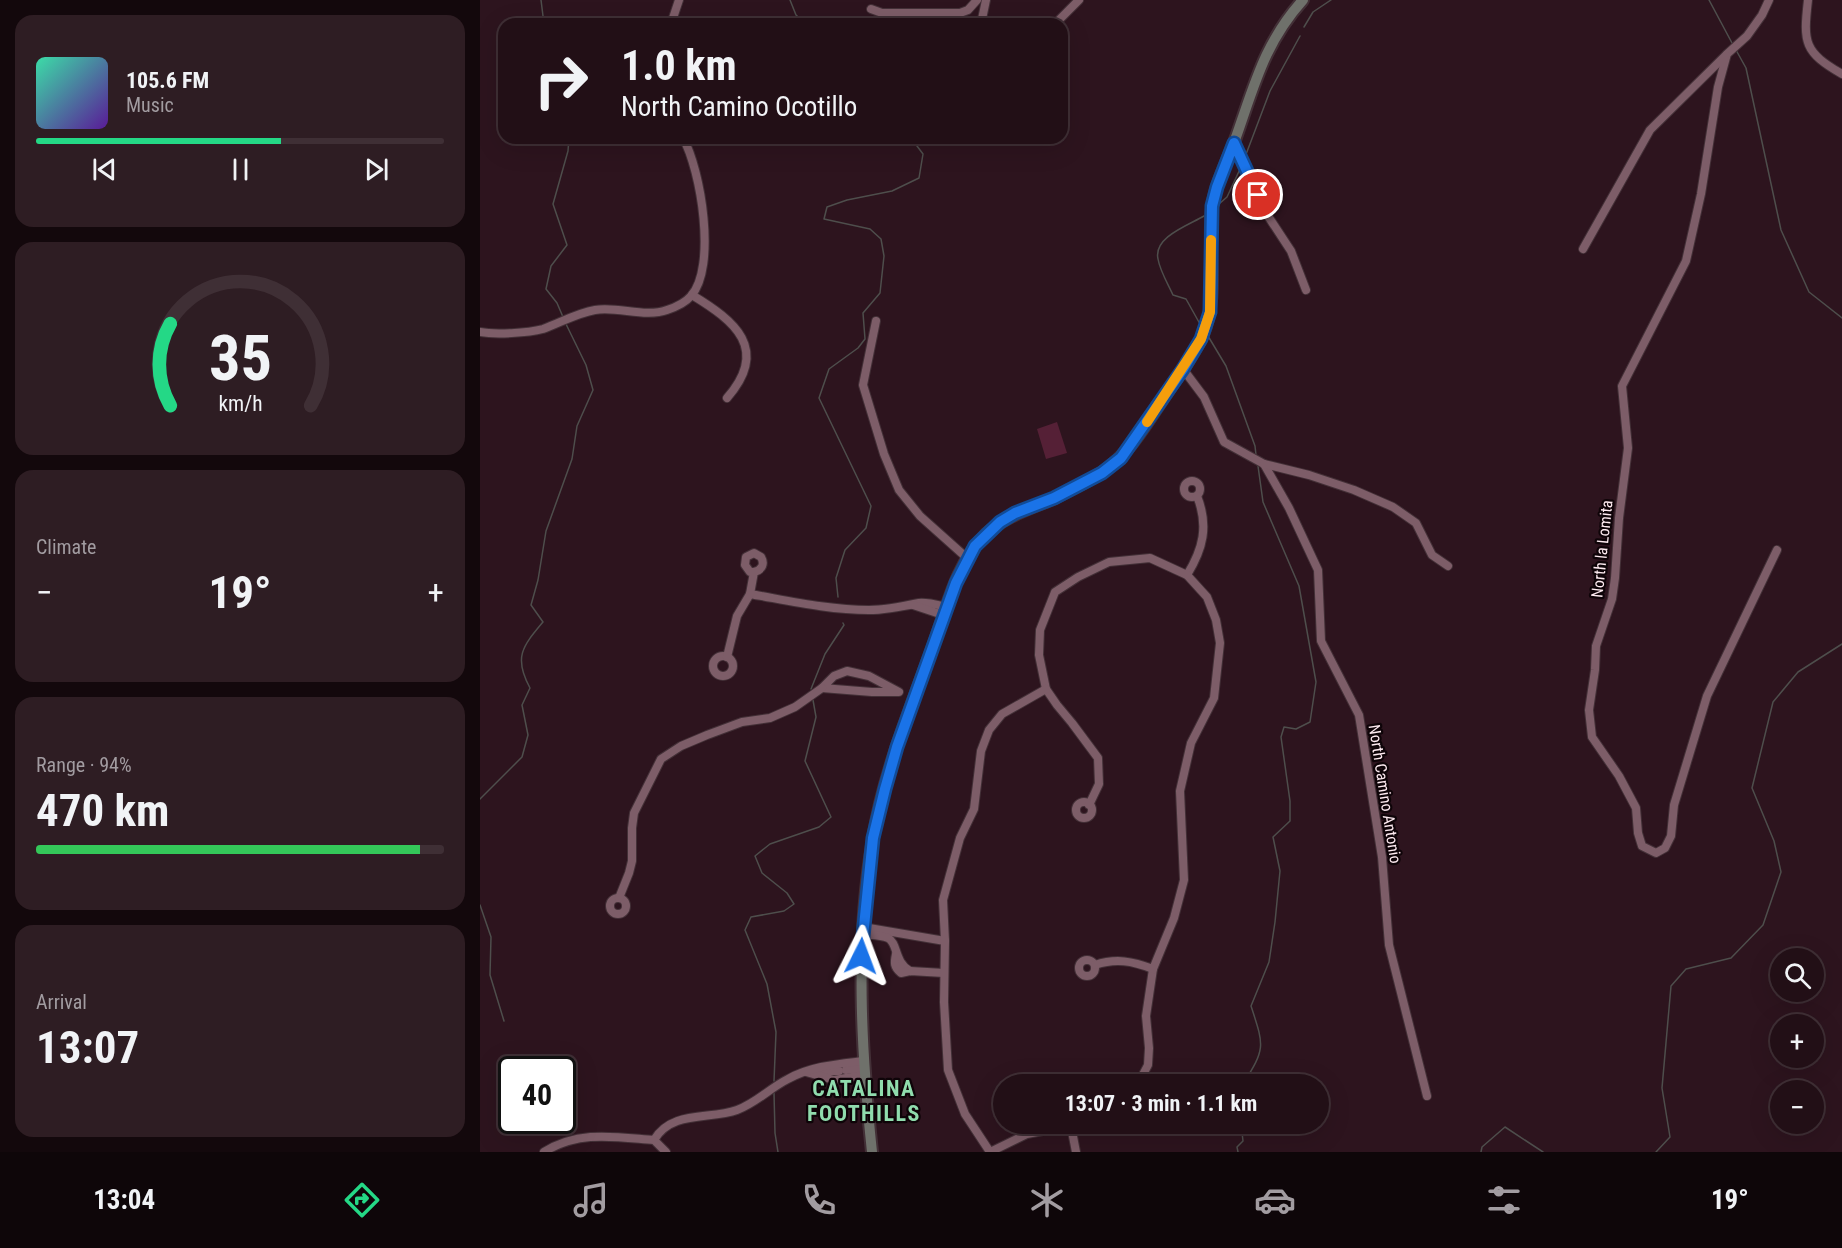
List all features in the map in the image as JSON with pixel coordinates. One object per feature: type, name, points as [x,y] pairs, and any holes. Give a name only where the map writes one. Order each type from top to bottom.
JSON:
[{"type":"street","points":[[673,18],[679,0]]},
{"type":"street","points":[[871,9],[882,13],[960,13],[968,10],[977,0]]},
{"type":"street","points":[[982,18],[986,0]]},
{"type":"street","points":[[1061,18],[1079,0]]},
{"type":"street","points":[[872,1152],[861,1006],[863,931],[873,838],[897,747],[945,611],[967,558],[975,546],[1000,522],[1092,478],[1121,458],[1201,339],[1210,312],[1212,206],[1217,187],[1267,51],[1286,18],[1303,0]]},
{"type":"street","points":[[1583,249],[1650,130],[1747,36],[1762,15],[1769,0]]},
{"type":"street","points":[[1808,0],[1806,36],[1810,48],[1820,61],[1842,74]]},
{"type":"street","name":"North la Lomita","points":[[1727,54],[1718,87],[1701,194],[1686,261],[1622,386],[1628,447],[1619,518],[1615,578],[1612,599],[1596,645],[1589,710],[1592,737],[1636,808],[1638,833],[1642,846],[1656,853],[1665,848],[1671,836],[1674,805],[1707,696],[1777,550]]},
{"type":"street","points":[[1234,143],[1266,213],[1291,251],[1306,290]]},
{"type":"street","points":[[480,332],[489,334],[540,330],[593,310],[664,311],[682,303],[692,295],[700,280],[704,255],[702,197],[696,171],[685,144]]},
{"type":"street","points":[[692,295],[720,313],[736,329],[744,344],[746,354],[743,376],[727,398]]},
{"type":"street","points":[[876,321],[863,386],[884,454],[899,490],[920,516],[967,558]]},
{"type":"street","points":[[1183,369],[1204,397],[1224,442],[1264,464],[1332,482],[1393,507],[1416,523],[1432,555],[1448,566]]},
{"type":"street","name":"North Camino Antonio","points":[[1264,464],[1289,508],[1318,570],[1321,641],[1359,715],[1382,857],[1389,945],[1427,1096]]},
{"type":"street","points":[[1187,575],[1198,557],[1205,533],[1202,508],[1197,496]]},
{"type":"street","points":[[1089,805],[1099,784],[1098,758],[1046,689],[1040,661],[1038,641],[1040,630],[1055,592],[1078,577],[1109,562],[1150,558],[1187,575],[1207,597],[1216,620],[1220,643],[1214,698],[1191,743],[1180,791],[1184,880],[1174,918],[1153,969],[1146,1016],[1148,1065],[1143,1074]]},
{"type":"street","points":[[727,657],[737,616],[750,594],[754,572]]},
{"type":"street","points":[[750,594],[834,609],[872,610],[921,603],[945,611]]},
{"type":"street","points":[[619,898],[632,861],[634,813],[661,759],[681,746],[707,735],[742,722],[770,718],[795,707],[822,688],[834,676],[847,671],[869,676],[899,692]]},
{"type":"street","points":[[822,688],[916,695]]},
{"type":"street","points":[[1027,1134],[990,1152],[965,1114],[948,1070],[944,1002],[943,900],[960,838],[974,809],[981,751],[989,730],[1002,714],[1046,689]]},
{"type":"street","points":[[863,931],[945,941]]},
{"type":"street","points":[[863,931],[888,938],[893,942],[903,967],[910,971],[944,973]]},
{"type":"street","points":[[1095,965],[1119,960],[1153,969]]},
{"type":"street","points":[[654,1140],[659,1131],[667,1125],[681,1120],[739,1110],[790,1077],[826,1065],[864,1068]]},
{"type":"street","points":[[806,1072],[864,1068]]},
{"type":"street","points":[[806,1072],[834,1080],[864,1068]]},
{"type":"street","points":[[1075,1134],[1076,1152]]},
{"type":"street","points":[[544,1152],[558,1143],[592,1136],[654,1140],[666,1152]]},
{"type":"shaded area","points":[[1057,422],[1067,453],[1046,459],[1037,429]]},
{"type":"waterway","points":[[541,0],[543,18]]},
{"type":"waterway","points":[[790,0],[799,18]]},
{"type":"waterway","points":[[1304,27],[1313,12],[1331,0]]},
{"type":"waterway","points":[[1709,0],[1732,43]]},
{"type":"waterway","points":[[1245,157],[1270,91],[1300,36]]},
{"type":"waterway","points":[[1736,50],[1746,68],[1781,230],[1809,292],[1842,318]]},
{"type":"waterway","points":[[563,317],[557,303],[546,289],[551,266],[567,245],[553,204],[569,144]]},
{"type":"waterway","points":[[838,597],[836,578],[845,550],[866,528],[871,506],[819,398],[829,369],[858,348],[865,339],[863,313],[880,293],[884,256],[881,239],[870,229],[824,219],[827,207],[847,200],[892,191],[919,178],[923,154],[916,144]]},
{"type":"waterway","points":[[1219,204],[1227,197],[1241,167]]},
{"type":"waterway","points":[[1200,324],[1186,299],[1173,295],[1160,268],[1158,251],[1166,238],[1204,216]]},
{"type":"waterway","points":[[480,799],[522,757],[528,735],[522,705],[530,688],[521,660],[530,638],[543,622],[531,605],[538,580],[546,531],[572,459],[577,426],[593,390],[586,365],[565,322]]},
{"type":"waterway","points":[[1208,336],[1226,366],[1255,446],[1256,455]]},
{"type":"waterway","points":[[1249,1074],[1256,1062],[1260,1046],[1251,1006],[1269,962],[1275,922],[1280,871],[1273,837],[1290,821],[1290,801],[1281,737],[1284,727],[1296,729],[1310,722],[1316,682],[1299,586],[1263,502],[1258,466]]},
{"type":"waterway","points":[[811,689],[825,654],[844,625],[843,623]]},
{"type":"waterway","points":[[1656,1152],[1670,1137],[1662,1088],[1671,986],[1686,969],[1731,958],[1763,925],[1781,872],[1774,841],[1752,788],[1773,702],[1798,672],[1842,644]]},
{"type":"waterway","points":[[774,1081],[776,1032],[767,984],[745,930],[751,917],[784,911],[794,904],[787,893],[762,873],[755,856],[770,844],[819,827],[831,817],[805,761],[816,717],[813,700]]},
{"type":"waterway","points":[[480,905],[491,937],[490,975],[504,1021]]},
{"type":"waterway","points":[[774,1093],[778,1152]]},
{"type":"waterway","points":[[1481,1152],[1482,1147],[1505,1127],[1543,1152]]},
{"type":"waterway","points":[[1238,1152],[1237,1147],[1243,1141],[1242,1134]]},
{"type":"slow traffic","points":[[1147,422],[1201,339],[1210,312],[1211,240]]},
{"type":"district","name":"CATALINA FOOTHILLS","points":[[864,1100]]},
{"type":"route","points":[[861,956],[873,838],[885,789],[897,747],[943,615],[967,558],[975,546],[1000,522],[1102,473],[1121,458],[1201,339],[1210,312],[1212,291],[1212,206],[1234,143],[1258,195]]}]
